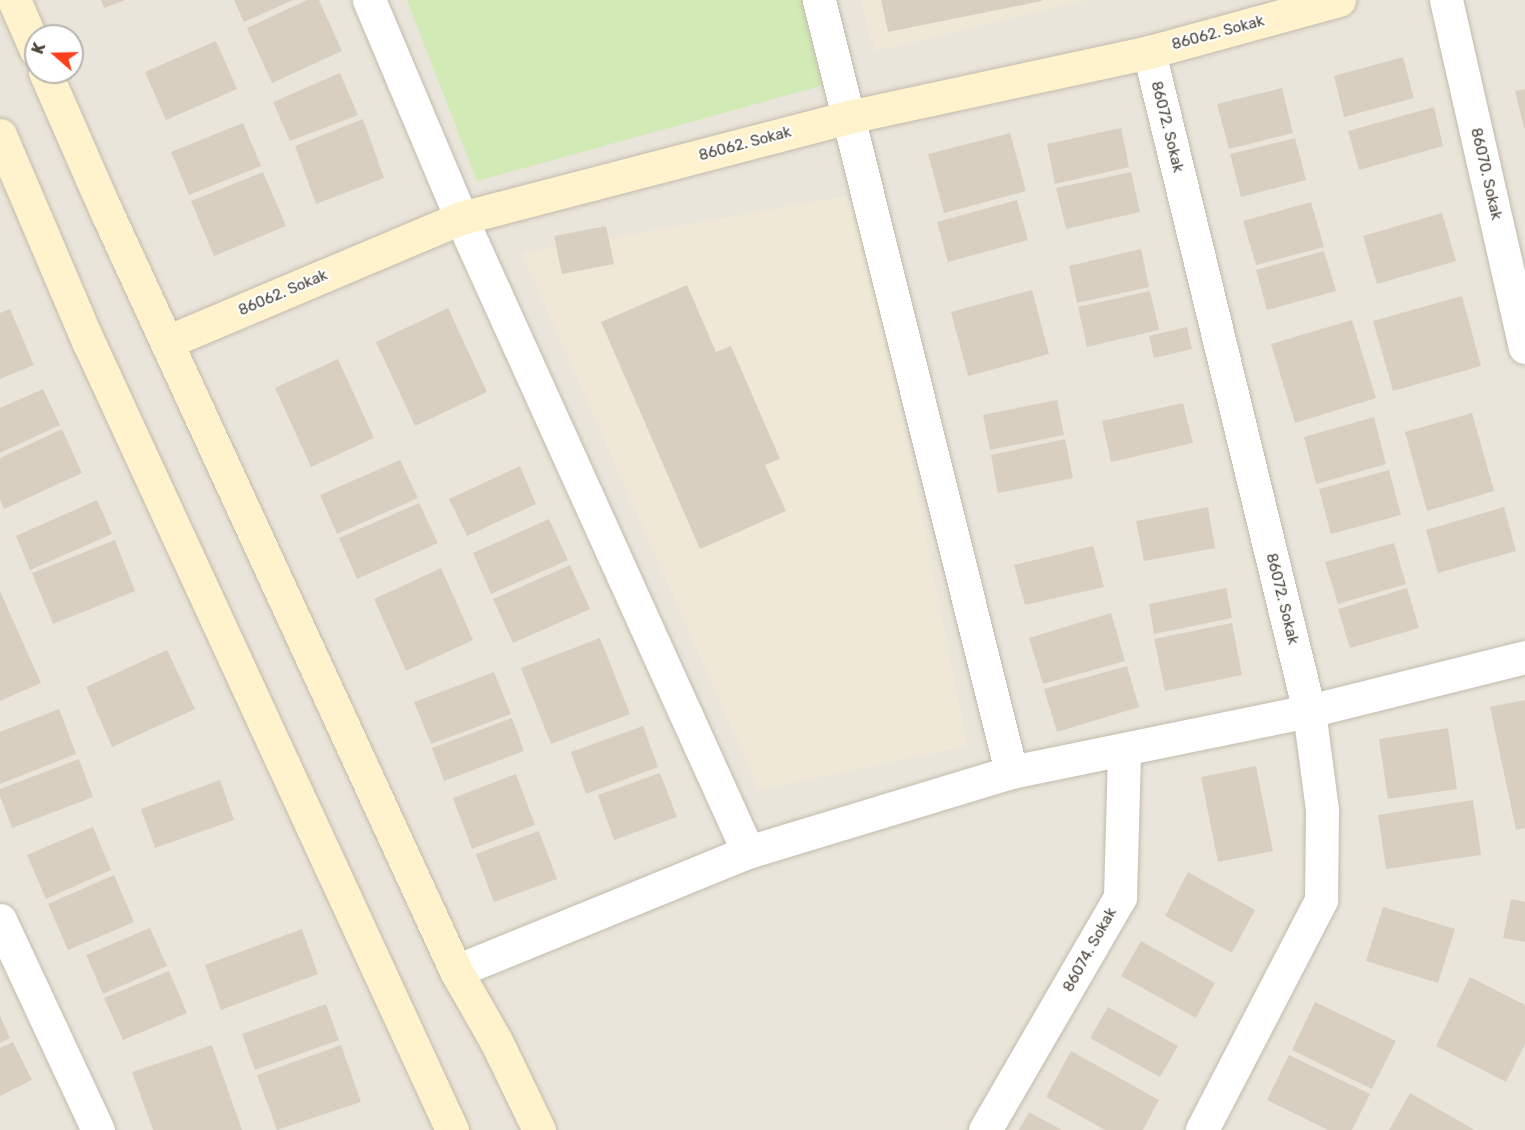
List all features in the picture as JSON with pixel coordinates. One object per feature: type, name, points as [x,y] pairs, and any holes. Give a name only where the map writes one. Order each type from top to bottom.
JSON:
[{"type":"main road","points":[[14,0],[25,24]]},
{"type":"main road","name":"86062. Sokak","points":[[167,342],[460,218],[849,117],[1149,52],[1340,0]]},
{"type":"main road","points":[[50,84],[107,213],[456,971],[496,1041],[539,1130]]},
{"type":"main road","points":[[2,146],[447,1129]]},
{"type":"street","points":[[369,0],[460,218],[748,852]]},
{"type":"street","points":[[819,0],[1011,772]]},
{"type":"street","name":"86070. Sokak","points":[[1446,0],[1525,347]]},
{"type":"street","name":"86072. Sokak","points":[[1149,52],[1309,711],[1322,810],[1321,900],[1202,1130]]},
{"type":"street","points":[[456,971],[748,852],[1011,772],[1309,711],[1525,657]]},
{"type":"street","name":"86074. Sokak","points":[[985,1130],[1120,897],[1124,750]]},
{"type":"street","points":[[0,920],[98,1130]]},
{"type":"shaded area","points":[[0,0],[1525,0],[1525,1130],[0,1130]]},
{"type":"shaded area","points":[[861,0],[1088,0],[875,51]]},
{"type":"shaded area","points":[[859,194],[967,746],[759,790],[522,253]]},
{"type":"green space","points":[[407,0],[805,0],[828,84],[477,181]]},
{"type":"building","points":[[101,0],[125,0],[104,8]]},
{"type":"building","points":[[234,0],[293,0],[244,22]]},
{"type":"building","points":[[307,0],[319,0],[342,51],[272,83],[247,28]]},
{"type":"building","points":[[881,0],[1041,0],[1042,1],[888,32]]},
{"type":"building","points":[[216,41],[237,89],[166,120],[145,72]]},
{"type":"building","points":[[1403,57],[1414,98],[1344,117],[1334,76]]},
{"type":"building","points":[[340,73],[358,115],[290,141],[273,102]]},
{"type":"building","points":[[1282,88],[1293,133],[1229,149],[1217,104]]},
{"type":"building","points":[[1525,89],[1525,128],[1524,128],[1515,91]]},
{"type":"building","points":[[1434,107],[1443,146],[1359,170],[1348,131]]},
{"type":"building","points":[[363,119],[384,178],[316,204],[295,146]]},
{"type":"building","points":[[243,123],[261,166],[189,195],[171,152]]},
{"type":"building","points":[[1121,128],[1129,167],[1055,184],[1047,144]]},
{"type":"building","points":[[1010,133],[1026,191],[944,213],[928,154]]},
{"type":"building","points":[[1295,138],[1306,180],[1241,197],[1230,154]]},
{"type":"building","points":[[263,172],[286,226],[214,256],[191,201]]},
{"type":"building","points":[[1131,172],[1140,212],[1066,229],[1056,188]]},
{"type":"building","points":[[1017,200],[1028,240],[948,262],[937,222]]},
{"type":"building","points":[[1311,202],[1324,247],[1256,265],[1243,221]]},
{"type":"building","points":[[1442,213],[1456,261],[1377,284],[1363,236]]},
{"type":"building","points":[[606,226],[614,264],[562,274],[554,236]]},
{"type":"building","points":[[1141,249],[1149,287],[1077,303],[1069,266]]},
{"type":"building","points":[[1324,251],[1336,291],[1267,310],[1256,270]]},
{"type":"building","points":[[687,285],[716,352],[731,346],[780,459],[765,465],[786,511],[700,549],[601,322]]},
{"type":"building","points":[[1032,290],[1049,354],[968,376],[951,312]]},
{"type":"building","points":[[1150,291],[1159,330],[1087,347],[1078,307]]},
{"type":"building","points":[[1462,296],[1481,366],[1393,391],[1373,321]]},
{"type":"building","points":[[448,308],[487,392],[415,426],[376,342]]},
{"type":"building","points":[[10,309],[34,365],[0,379],[0,313]]},
{"type":"building","points":[[1352,320],[1376,398],[1295,423],[1271,344]]},
{"type":"building","points":[[1187,327],[1192,349],[1154,358],[1149,336]]},
{"type":"building","points":[[338,359],[374,438],[311,467],[275,388]]},
{"type":"building","points":[[43,389],[60,425],[0,453],[0,408]]},
{"type":"building","points":[[1057,400],[1064,435],[990,450],[983,415]]},
{"type":"building","points":[[1183,403],[1193,443],[1111,462],[1102,421]]},
{"type":"building","points":[[1472,413],[1494,491],[1427,511],[1405,432]]},
{"type":"building","points":[[1374,417],[1386,464],[1316,484],[1304,437]]},
{"type":"building","points":[[62,429],[82,473],[4,509],[0,499],[0,458]]},
{"type":"building","points":[[1065,439],[1073,478],[998,493],[991,455]]},
{"type":"building","points":[[400,460],[418,498],[337,534],[320,495]]},
{"type":"building","points":[[520,466],[536,504],[467,536],[449,499]]},
{"type":"building","points":[[1389,470],[1401,515],[1331,534],[1319,489]]},
{"type":"building","points":[[97,500],[112,534],[30,570],[16,536]]},
{"type":"building","points":[[419,503],[438,543],[357,579],[339,538]]},
{"type":"building","points":[[1208,507],[1215,548],[1144,561],[1136,521]]},
{"type":"building","points":[[1504,507],[1516,551],[1438,573],[1426,530]]},
{"type":"building","points":[[549,519],[568,560],[491,594],[473,553]]},
{"type":"building","points":[[115,540],[135,591],[53,624],[32,573]]},
{"type":"building","points":[[1394,543],[1406,584],[1338,604],[1325,562]]},
{"type":"building","points":[[1093,546],[1104,587],[1025,605],[1014,565]]},
{"type":"building","points":[[570,565],[590,609],[513,643],[493,599]]},
{"type":"building","points":[[441,568],[473,640],[406,671],[374,599]]},
{"type":"building","points":[[1226,588],[1232,618],[1154,634],[1149,604]]},
{"type":"building","points":[[1407,588],[1419,628],[1350,648],[1338,609]]},
{"type":"building","points":[[0,591],[41,683],[0,701]]},
{"type":"building","points":[[1111,613],[1125,661],[1043,684],[1029,638]]},
{"type":"building","points":[[1232,623],[1242,675],[1165,691],[1154,639]]},
{"type":"building","points":[[600,638],[630,714],[551,744],[521,668]]},
{"type":"building","points":[[167,650],[195,709],[112,747],[86,687]]},
{"type":"building","points":[[1127,666],[1139,707],[1057,732],[1044,689]]},
{"type":"building","points":[[494,672],[511,714],[431,744],[414,702]]},
{"type":"building","points":[[1525,700],[1525,828],[1516,830],[1490,707]]},
{"type":"building","points":[[59,709],[76,754],[0,784],[0,732]]},
{"type":"building","points":[[512,718],[524,751],[444,781],[432,748]]},
{"type":"building","points":[[643,726],[658,767],[586,794],[571,752]]},
{"type":"building","points":[[1448,728],[1457,789],[1388,799],[1379,739]]},
{"type":"building","points":[[79,759],[93,797],[12,828],[0,796],[0,789]]},
{"type":"building","points":[[1256,766],[1273,851],[1218,862],[1201,777]]},
{"type":"building","points":[[660,773],[677,817],[614,840],[598,795]]},
{"type":"building","points":[[516,774],[535,825],[472,849],[453,798]]},
{"type":"building","points":[[220,780],[234,820],[155,848],[141,809]]},
{"type":"building","points":[[1473,800],[1481,855],[1386,869],[1378,815]]},
{"type":"building","points":[[93,827],[111,870],[46,899],[27,855]]},
{"type":"building","points":[[539,831],[557,879],[494,902],[476,854]]},
{"type":"building","points":[[1188,872],[1255,910],[1232,953],[1165,916]]},
{"type":"building","points":[[114,875],[134,922],[68,950],[48,904]]},
{"type":"building","points":[[1511,899],[1525,902],[1525,942],[1503,938]]},
{"type":"building","points":[[1383,907],[1455,929],[1438,983],[1366,961]]},
{"type":"building","points":[[150,928],[167,966],[103,994],[86,955]]},
{"type":"building","points":[[302,929],[318,974],[221,1010],[205,965]]},
{"type":"building","points":[[1141,941],[1215,983],[1196,1018],[1121,976]]},
{"type":"building","points":[[169,971],[187,1013],[123,1040],[104,998]]},
{"type":"building","points":[[1470,977],[1525,1005],[1525,1044],[1506,1082],[1436,1046]]},
{"type":"building","points":[[1315,1002],[1396,1041],[1372,1089],[1292,1050]]},
{"type":"building","points":[[326,1004],[339,1040],[255,1070],[242,1034]]},
{"type":"building","points":[[1108,1007],[1178,1046],[1160,1077],[1090,1038]]},
{"type":"building","points":[[0,1016],[10,1038],[0,1043]]},
{"type":"building","points":[[13,1042],[32,1080],[0,1096],[0,1048]]},
{"type":"building","points":[[212,1045],[242,1130],[153,1130],[132,1072]]},
{"type":"building","points":[[341,1045],[361,1102],[277,1130],[257,1075]]},
{"type":"building","points":[[1071,1051],[1159,1100],[1143,1130],[1105,1130],[1046,1097]]},
{"type":"building","points":[[1289,1055],[1370,1094],[1352,1130],[1328,1130],[1267,1100]]},
{"type":"building","points":[[1410,1093],[1475,1130],[1389,1130]]},
{"type":"building","points":[[1029,1112],[1062,1130],[1019,1130]]}]
